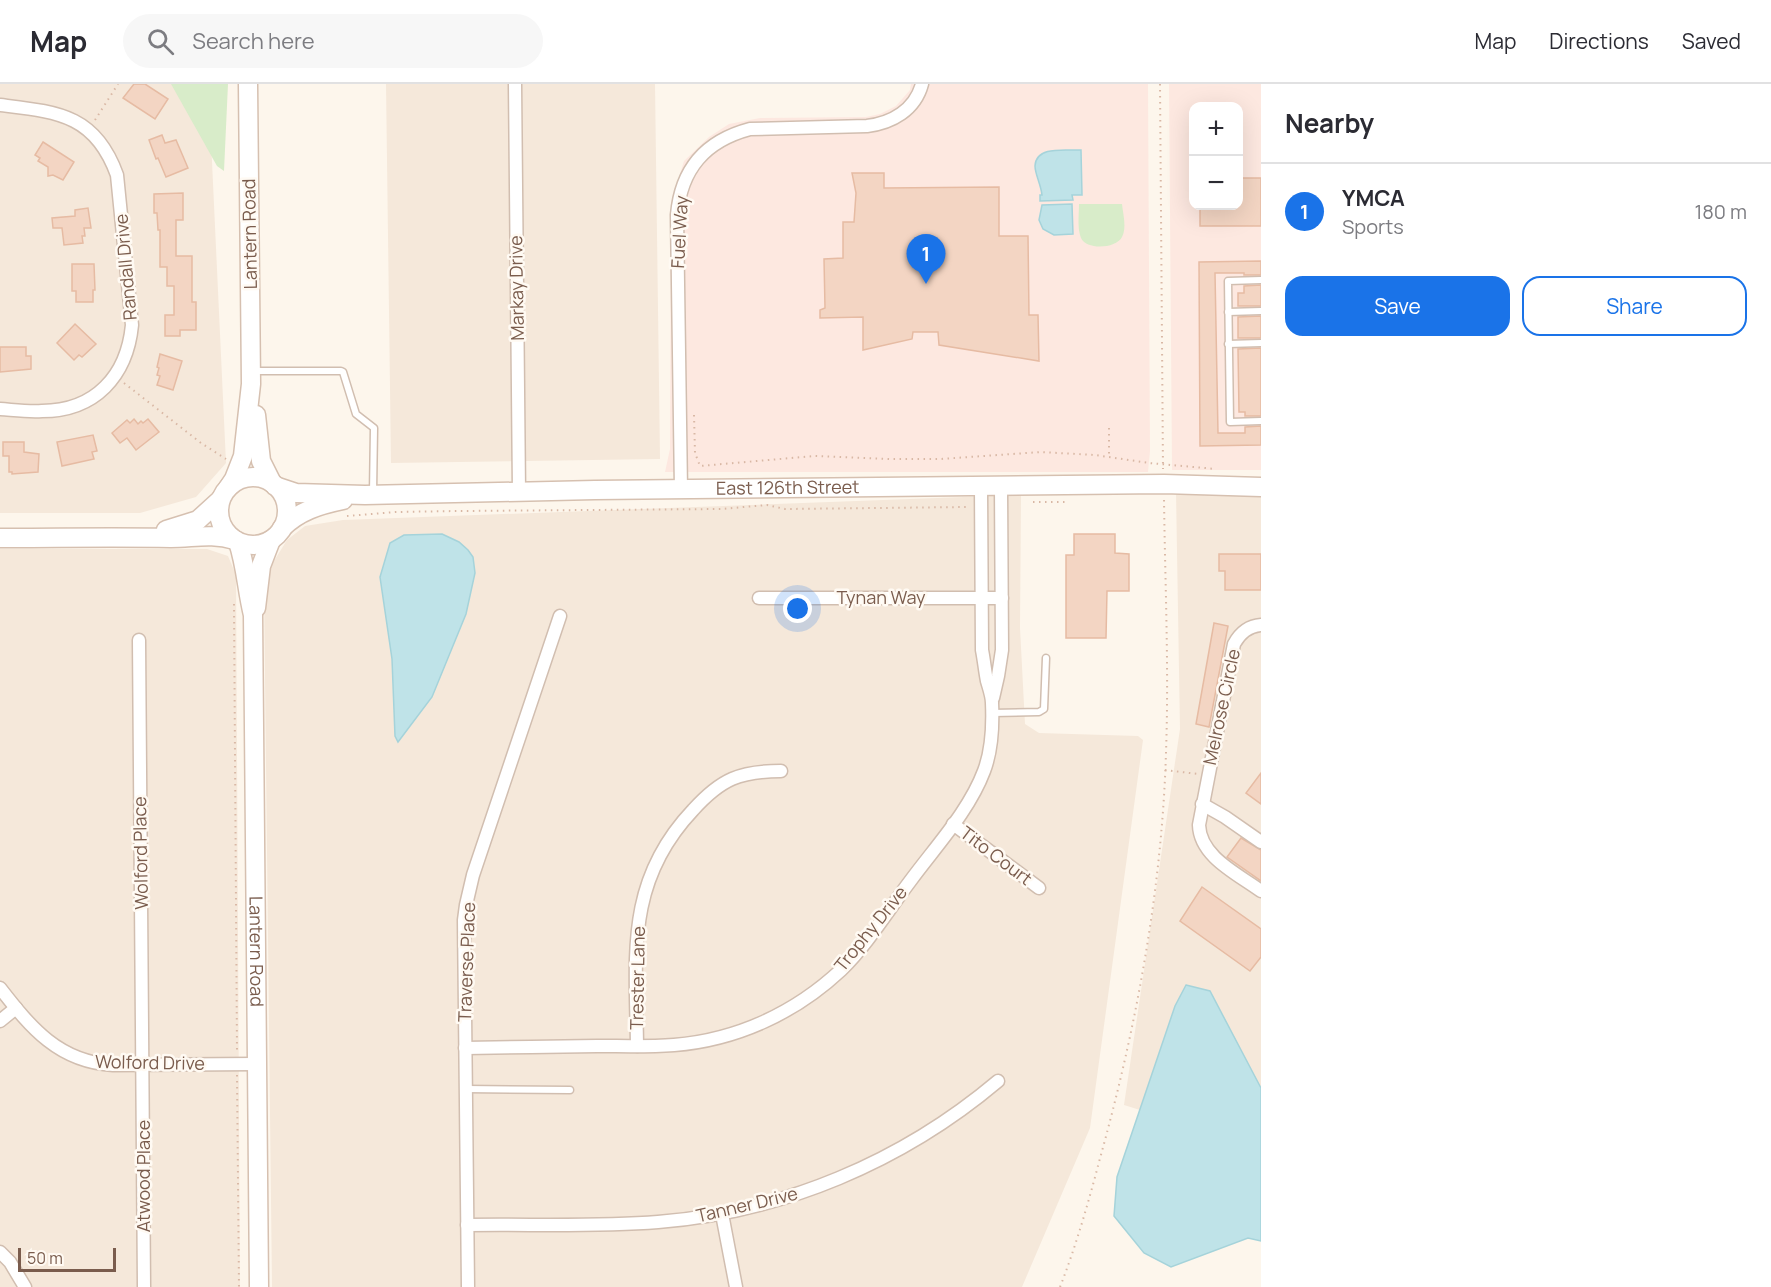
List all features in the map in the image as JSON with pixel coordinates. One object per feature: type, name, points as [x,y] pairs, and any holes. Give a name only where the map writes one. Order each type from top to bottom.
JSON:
[{"type":"main road","name":"Lantern Road","points":[[248,84],[251,378],[261,461],[273,484]]},
{"type":"main road","name":"Lantern Road","points":[[224,494],[234,479],[243,456],[251,378]]},
{"type":"main road","points":[[0,538],[144,536],[177,538],[212,535],[252,545],[264,543],[276,535],[286,520],[286,508],[283,496],[273,484],[254,477],[245,478],[236,481],[198,520],[144,536]]},
{"type":"main road","name":"East 126th Street","points":[[1210,485],[1261,481]]},
{"type":"main road","name":"East 126th Street","points":[[273,484],[296,493],[369,495],[981,487],[1210,485],[1261,487]]},
{"type":"main road","points":[[224,494],[219,513],[221,523],[237,541]]},
{"type":"main road","name":"East 126th Street","points":[[276,535],[295,516],[308,509],[369,495]]},
{"type":"main road","name":"Lantern Road","points":[[253,615],[258,600],[261,566],[276,535]]},
{"type":"main road","name":"Lantern Road","points":[[237,541],[244,561],[248,596],[253,615],[259,1287]]},
{"type":"street","name":"Markay Drive","points":[[515,84],[519,492]]},
{"type":"street","name":"Fuel Way","points":[[681,490],[677,215],[678,201],[691,168],[705,151],[739,131],[867,126],[892,120],[912,104],[922,84]]},
{"type":"street","name":"Randall Drive","points":[[0,105],[50,111],[73,120],[88,130],[105,148],[112,160],[120,192],[132,325],[127,353],[115,376],[102,391],[76,406],[42,411],[0,409]]},
{"type":"street","name":"Trophy Drive","points":[[465,1048],[675,1045],[723,1036],[757,1026],[800,1003],[841,970],[859,950],[953,824],[984,771],[990,747],[992,700],[982,650],[981,487]]},
{"type":"street","name":"Trophy Drive","points":[[992,700],[1002,650],[1001,487]]},
{"type":"street","name":"Tynan Way","points":[[759,598],[1002,598]]},
{"type":"street","name":"Traverse Place","points":[[468,1287],[464,920],[466,905],[473,875],[560,616]]},
{"type":"street","name":"Melrose Circle","points":[[1261,625],[1254,625],[1244,631],[1234,644],[1199,825],[1199,834],[1213,857],[1261,891]]},
{"type":"street","name":"Wolford Place","points":[[139,640],[143,1065]]},
{"type":"street","name":"Trester Lane","points":[[637,1046],[638,922],[645,887],[659,855],[686,817],[719,787],[736,776],[748,772],[781,771]]},
{"type":"street","points":[[1202,804],[1261,842]]},
{"type":"street","name":"Tito Court","points":[[953,824],[1039,888]]},
{"type":"street","name":"Wolford Drive","points":[[0,988],[50,1043],[78,1059],[102,1065],[257,1064]]},
{"type":"street","points":[[0,1021],[16,1008]]},
{"type":"street","name":"Atwood Place","points":[[143,1065],[144,1287]]},
{"type":"street","name":"Tanner Drive","points":[[467,1225],[658,1222],[722,1214],[788,1197],[836,1180],[905,1147],[974,1102],[998,1081]]},
{"type":"street","points":[[722,1214],[736,1287]]},
{"type":"street","points":[[0,1252],[10,1262],[25,1287]]},
{"type":"lane","points":[[1261,280],[1228,281],[1230,422],[1261,421]]},
{"type":"lane","points":[[1228,312],[1261,311]]},
{"type":"lane","points":[[1228,344],[1261,343]]},
{"type":"lane","points":[[251,378],[343,372],[356,414],[374,428],[369,495]]},
{"type":"lane","points":[[992,713],[1039,712],[1044,709],[1046,658]]},
{"type":"lane","points":[[465,1089],[570,1090]]},
{"type":"path","points":[[88,130],[118,84]]},
{"type":"path","points":[[1160,84],[1164,476]]},
{"type":"path","points":[[115,376],[201,443],[233,464]]},
{"type":"path","points":[[693,412],[695,453],[700,466],[814,456],[941,459],[1049,453],[1109,457],[1222,470]]},
{"type":"path","points":[[1109,428],[1109,457]]},
{"type":"path","points":[[1060,1287],[1102,1154],[1129,1043],[1159,852],[1165,770],[1167,660],[1164,493]]},
{"type":"path","points":[[1028,502],[1052,503],[1076,500]]},
{"type":"path","points":[[339,517],[424,511],[721,509],[767,506],[784,509],[981,507]]},
{"type":"path","points":[[234,602],[239,1287]]},
{"type":"path","points":[[1165,770],[1208,775]]},
{"type":"shaded area","points":[[0,84],[205,84],[211,140],[226,463],[196,497],[140,513],[0,513]]},
{"type":"shaded area","points":[[386,84],[655,84],[660,459],[391,463]]},
{"type":"shaded area","points":[[911,84],[1148,84],[1150,451],[1148,472],[665,472],[670,449],[671,203],[684,161],[709,137],[729,124],[760,118],[866,117],[880,114],[896,106],[910,90]]},
{"type":"shaded area","points":[[1169,84],[1261,84],[1261,470],[1172,470]]},
{"type":"shaded area","points":[[1176,492],[1261,492],[1261,1176],[1213,1133],[1124,1105],[1180,729]]},
{"type":"shaded area","points":[[1021,495],[1020,628],[1025,724],[1039,733],[1138,736],[1143,740],[1090,1128],[1022,1287],[272,1287],[264,590],[269,569],[287,540],[305,526],[343,520]]},
{"type":"shaded area","points":[[0,549],[207,549],[228,556],[236,575],[240,1287],[0,1287]]},
{"type":"green space","points":[[171,84],[228,84],[224,171],[217,166]]},
{"type":"green space","points":[[1079,204],[1122,204],[1124,229],[1119,241],[1108,246],[1089,245],[1084,242],[1079,230]]},
{"type":"water","points":[[1053,150],[1081,150],[1082,195],[1072,195],[1073,200],[1040,201],[1040,195],[1042,195],[1035,169],[1037,159]]},
{"type":"water","points":[[1072,204],[1073,234],[1054,235],[1043,229],[1039,220],[1042,205]]},
{"type":"water","points":[[442,534],[459,542],[468,550],[473,557],[475,573],[466,614],[432,697],[398,742],[395,736],[392,659],[380,577],[390,543],[404,535]]},
{"type":"water","points":[[1186,985],[1210,991],[1261,1088],[1261,1241],[1248,1238],[1171,1267],[1144,1253],[1114,1216],[1117,1177],[1175,1006]]},
{"type":"building","points":[[134,84],[145,84],[168,99],[155,119],[123,98]]},
{"type":"building","points":[[162,135],[165,143],[176,140],[188,168],[166,177],[149,140]]},
{"type":"building","points":[[43,142],[74,162],[63,180],[53,175],[48,176],[48,167],[38,161],[40,158],[35,155]]},
{"type":"building","points":[[852,173],[884,173],[884,188],[999,187],[999,236],[1028,236],[1029,315],[1038,315],[1039,361],[939,345],[938,332],[913,332],[912,339],[863,350],[863,317],[820,318],[820,310],[825,308],[824,259],[843,258],[843,222],[854,222],[856,193]]},
{"type":"building","points":[[1243,178],[1261,178],[1261,226],[1200,226],[1200,210],[1243,210]]},
{"type":"building","points":[[183,193],[183,220],[176,220],[176,256],[192,256],[192,302],[196,302],[196,330],[180,330],[180,336],[165,336],[165,315],[174,315],[174,286],[167,286],[167,267],[160,267],[160,230],[158,230],[157,213],[154,213],[154,194]]},
{"type":"building","points":[[88,208],[91,228],[84,228],[83,243],[64,245],[62,228],[53,228],[52,218],[75,216],[75,210]]},
{"type":"building","points":[[1261,261],[1261,275],[1215,273],[1218,433],[1245,433],[1245,427],[1261,426],[1261,445],[1200,446],[1199,262]]},
{"type":"building","points":[[72,264],[94,264],[93,302],[76,302],[76,291],[72,291]]},
{"type":"building","points":[[1261,285],[1261,306],[1238,306],[1238,293],[1244,293],[1244,286]]},
{"type":"building","points":[[1261,316],[1261,338],[1238,338],[1238,317]]},
{"type":"building","points":[[75,324],[96,344],[82,357],[79,355],[74,360],[57,343]]},
{"type":"building","points":[[0,347],[26,347],[26,356],[31,356],[31,369],[0,372]]},
{"type":"building","points":[[1261,348],[1261,416],[1245,416],[1245,412],[1239,412],[1238,349]]},
{"type":"building","points":[[160,354],[182,361],[173,390],[157,385],[160,376],[157,375],[159,368],[157,367]]},
{"type":"building","points":[[134,419],[138,424],[148,419],[159,432],[136,450],[127,438],[120,443],[112,433],[127,420],[130,423]]},
{"type":"building","points":[[93,435],[97,451],[92,452],[94,459],[62,466],[57,442]]},
{"type":"building","points":[[3,442],[24,442],[24,452],[39,454],[38,472],[12,474],[9,472],[9,456],[3,456]]},
{"type":"building","points":[[1074,534],[1115,534],[1115,553],[1129,554],[1129,591],[1107,591],[1106,638],[1066,638],[1066,555],[1074,555]]},
{"type":"building","points":[[1219,554],[1261,554],[1261,590],[1225,590],[1225,571],[1219,571]]},
{"type":"building","points":[[1214,623],[1228,626],[1209,727],[1196,724]]},
{"type":"building","points":[[1261,773],[1261,804],[1246,793]]},
{"type":"building","points":[[1241,838],[1261,850],[1261,881],[1227,857]]},
{"type":"building","points":[[1202,887],[1261,929],[1261,957],[1250,971],[1180,921]]},
{"type":"place","name":"YMCA","points":[[926,284]]}]
